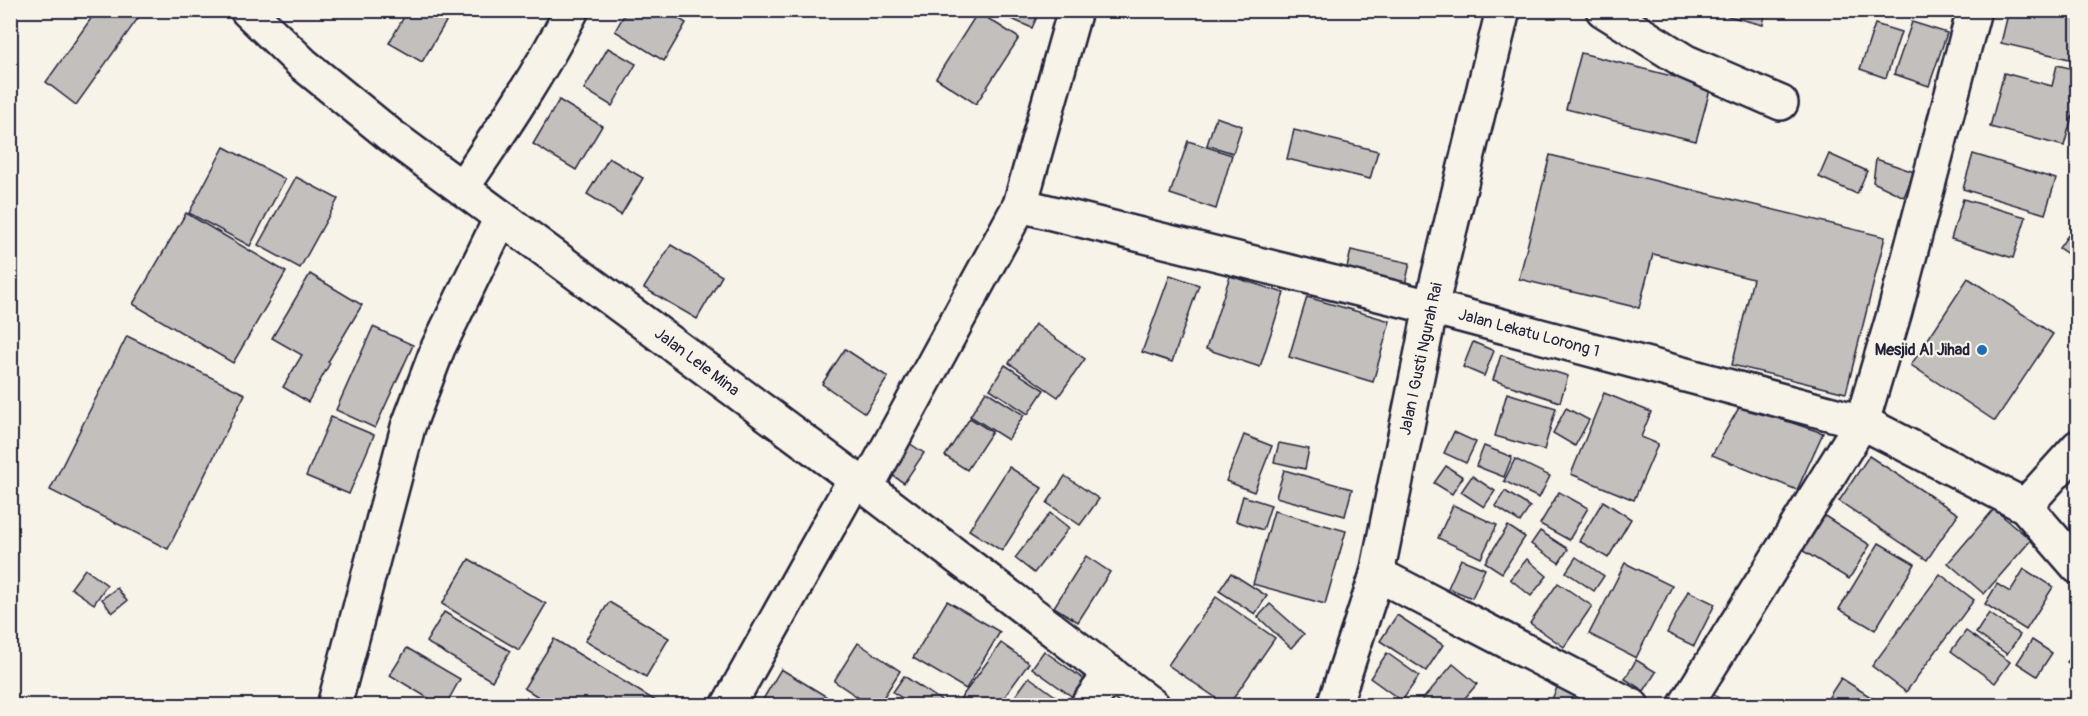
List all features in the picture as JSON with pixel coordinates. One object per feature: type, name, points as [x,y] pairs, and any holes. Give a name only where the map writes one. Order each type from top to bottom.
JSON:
[{"type":"street","name":"Jalan Lele Mina","points":[[247,10],[303,64],[390,135],[1153,705]]},
{"type":"street","points":[[462,189],[509,119],[556,42],[572,10]]},
{"type":"street","points":[[728,705],[860,484],[1020,205],[1075,10]]},
{"type":"street","name":"Jalan I Gusti Ngurah Rai","points":[[1334,705],[1377,574],[1431,307],[1503,10]]},
{"type":"street","points":[[1603,10],[1686,62],[1780,103]]},
{"type":"street","points":[[1685,705],[1862,422],[1974,10]]},
{"type":"street","name":"Jalan Lekatu Lorong 1","points":[[1020,205],[1431,307],[1862,422],[2025,506],[2078,567]]},
{"type":"street","points":[[334,705],[408,427],[438,348],[501,218]]},
{"type":"street","points":[[2025,506],[2078,447]]},
{"type":"street","points":[[1377,574],[1632,705]]},
{"type":"street","points":[[1087,705],[1111,673]]},
{"type":"building","points":[[97,10],[136,10],[141,14],[76,105],[46,82]]},
{"type":"building","points":[[408,10],[453,10],[422,62],[389,43]]},
{"type":"building","points":[[627,10],[665,10],[686,23],[664,61],[615,31]]},
{"type":"building","points":[[991,10],[1040,10],[1032,28]]},
{"type":"building","points":[[1705,10],[1766,10],[1763,25]]},
{"type":"building","points":[[2009,10],[2078,10],[2078,61],[2001,43]]},
{"type":"building","points":[[978,12],[1019,38],[976,104],[936,78]]},
{"type":"building","points":[[1912,22],[1947,33],[1929,86],[1894,74]]},
{"type":"building","points":[[1875,24],[1901,32],[1886,78],[1860,69]]},
{"type":"building","points":[[608,48],[636,64],[612,106],[584,89]]},
{"type":"building","points":[[1581,53],[1711,86],[1696,141],[1566,109]]},
{"type":"building","points":[[2057,65],[2078,70],[2078,110],[2074,109],[2064,146],[1990,127],[2004,73],[2052,86]]},
{"type":"building","points":[[559,100],[602,126],[576,170],[533,144]]},
{"type":"building","points":[[1216,117],[1242,126],[1233,153],[1207,145]]},
{"type":"building","points":[[1294,130],[1378,151],[1370,179],[1287,159]]},
{"type":"building","points":[[1188,141],[1232,155],[1216,209],[1170,194]]},
{"type":"building","points":[[224,147],[285,179],[250,246],[189,213]]},
{"type":"building","points":[[1829,154],[1867,171],[1857,194],[1819,177]]},
{"type":"building","points":[[1973,154],[2056,179],[2045,214],[1963,189]]},
{"type":"building","points":[[1550,155],[1885,237],[1846,393],[1732,365],[1753,279],[1653,254],[1639,308],[1519,279]]},
{"type":"building","points":[[609,158],[643,178],[621,215],[587,194]]},
{"type":"building","points":[[1876,159],[1914,172],[1904,197],[1873,182]]},
{"type":"building","points":[[296,177],[338,199],[300,268],[258,245]]},
{"type":"building","points":[[1963,199],[2026,217],[2013,258],[1951,239]]},
{"type":"building","points":[[186,213],[286,272],[233,363],[133,304]]},
{"type":"building","points":[[2078,221],[2078,261],[2059,248]]},
{"type":"building","points":[[671,245],[722,276],[697,319],[644,288]]},
{"type":"building","points":[[1351,250],[1410,263],[1404,289],[1345,277]]},
{"type":"building","points":[[310,274],[362,305],[328,362],[330,363],[308,402],[283,387],[302,355],[272,338]]},
{"type":"building","points":[[1170,275],[1199,285],[1172,362],[1142,352]]},
{"type":"building","points":[[1230,276],[1284,293],[1260,367],[1206,349]]},
{"type":"building","name":"Mesjid Al Jihad","points":[[1968,278],[2053,334],[1995,421],[1911,365]]},
{"type":"building","points":[[1307,297],[1390,321],[1373,382],[1289,357]]},
{"type":"building","points":[[1035,324],[1085,359],[1058,397],[1009,363]]},
{"type":"building","points":[[373,327],[413,345],[375,428],[336,410]]},
{"type":"building","points":[[127,336],[245,394],[168,549],[50,490]]},
{"type":"building","points":[[1473,342],[1494,351],[1484,376],[1463,367]]},
{"type":"building","points":[[845,349],[888,377],[865,413],[822,384]]},
{"type":"building","points":[[1501,355],[1568,376],[1560,402],[1493,380]]},
{"type":"building","points":[[1005,365],[1044,390],[1028,414],[990,389]]},
{"type":"building","points":[[986,391],[1024,415],[1008,440],[970,416]]},
{"type":"building","points":[[1507,393],[1556,408],[1544,450],[1495,436]]},
{"type":"building","points":[[1604,393],[1651,412],[1641,437],[1658,444],[1634,500],[1571,474]]},
{"type":"building","points":[[1740,406],[1823,433],[1797,490],[1712,455]]},
{"type":"building","points":[[1566,408],[1589,420],[1575,446],[1553,433]]},
{"type":"building","points":[[331,417],[374,435],[349,494],[306,476]]},
{"type":"building","points":[[970,418],[992,432],[967,470],[945,456]]},
{"type":"building","points":[[1454,432],[1476,442],[1466,463],[1444,453]]},
{"type":"building","points":[[1244,435],[1272,446],[1254,492],[1226,481]]},
{"type":"building","points":[[906,441],[924,453],[904,483],[887,472]]},
{"type":"building","points":[[1279,443],[1309,449],[1305,469],[1274,462]]},
{"type":"building","points":[[1484,446],[1512,457],[1504,477],[1476,466]]},
{"type":"building","points":[[1869,456],[1958,514],[1927,560],[1839,501]]},
{"type":"building","points":[[1515,459],[1550,476],[1539,498],[1504,481]]},
{"type":"building","points":[[1446,466],[1463,477],[1452,494],[1434,483]]},
{"type":"building","points":[[1009,467],[1042,488],[1002,551],[969,530]]},
{"type":"building","points":[[1284,470],[1352,489],[1345,516],[1276,497]]},
{"type":"building","points":[[1065,476],[1099,499],[1080,525],[1047,503]]},
{"type":"building","points":[[1472,476],[1495,491],[1484,507],[1461,492]]},
{"type":"building","points":[[1505,491],[1530,507],[1520,522],[1495,506]]},
{"type":"building","points":[[1559,492],[1588,508],[1569,540],[1540,524]]},
{"type":"building","points":[[1243,496],[1271,505],[1263,530],[1236,521]]},
{"type":"building","points":[[1603,501],[1631,519],[1608,558],[1579,541]]},
{"type":"building","points":[[1453,505],[1497,525],[1481,558],[1438,538]]},
{"type":"building","points":[[1994,509],[2031,540],[1984,594],[1948,563]]},
{"type":"building","points":[[1274,511],[1346,531],[1325,604],[1253,584]]},
{"type":"building","points":[[1817,511],[1870,545],[1849,579],[1795,546]]},
{"type":"building","points":[[1050,513],[1069,528],[1034,573],[1015,558]]},
{"type":"building","points":[[1508,526],[1525,537],[1502,573],[1485,562]]},
{"type":"building","points":[[1540,531],[1568,549],[1559,563],[1531,544]]},
{"type":"building","points":[[1879,543],[1915,564],[1875,630],[1839,609]]},
{"type":"building","points":[[1086,556],[1110,572],[1078,622],[1054,607]]},
{"type":"building","points":[[1576,557],[1604,576],[1594,591],[1566,572]]},
{"type":"building","points":[[469,559],[546,604],[519,650],[442,604]]},
{"type":"building","points":[[1461,559],[1485,569],[1472,598],[1448,588]]},
{"type":"building","points":[[1527,559],[1547,576],[1531,596],[1510,579]]},
{"type":"building","points":[[1625,563],[1672,586],[1636,658],[1589,634]]},
{"type":"building","points":[[85,569],[107,585],[94,604],[71,588]]},
{"type":"building","points":[[2024,569],[2053,587],[2026,630],[1985,604],[1997,584],[2010,592]]},
{"type":"building","points":[[1231,573],[1267,596],[1255,614],[1219,591]]},
{"type":"building","points":[[1940,574],[1974,600],[1906,692],[1872,666]]},
{"type":"building","points":[[1558,583],[1592,606],[1564,647],[1530,623]]},
{"type":"building","points":[[117,588],[127,601],[112,613],[102,599]]},
{"type":"building","points":[[1688,591],[1715,604],[1694,646],[1667,633]]},
{"type":"building","points":[[1216,597],[1275,638],[1228,706],[1168,665]]},
{"type":"building","points":[[947,601],[1000,632],[966,689],[913,658]]},
{"type":"building","points":[[609,602],[669,638],[646,677],[585,641]]},
{"type":"building","points":[[1270,604],[1304,634],[1291,648],[1258,617]]},
{"type":"building","points":[[444,612],[510,651],[492,681],[426,642]]},
{"type":"building","points":[[1989,613],[2020,635],[2007,654],[1976,633]]},
{"type":"building","points":[[1397,615],[1443,645],[1426,671],[1380,641]]},
{"type":"building","points":[[1966,631],[2010,662],[1995,683],[1951,651]]},
{"type":"building","points":[[554,639],[664,706],[553,706],[524,688]]},
{"type":"building","points":[[2032,640],[2052,653],[2037,676],[2017,663]]},
{"type":"building","points":[[858,643],[900,671],[878,706],[871,706],[834,681]]},
{"type":"building","points":[[1001,643],[1029,663],[998,706],[955,706]]},
{"type":"building","points":[[407,648],[460,679],[445,706],[441,706],[390,675]]},
{"type":"building","points":[[2078,650],[2078,671],[2067,662]]},
{"type":"building","points":[[1044,651],[1089,683],[1077,700],[1032,668]]},
{"type":"building","points":[[1387,653],[1419,676],[1402,701],[1370,678]]},
{"type":"building","points":[[1636,660],[1656,672],[1644,691],[1625,679]]},
{"type":"building","points":[[1453,664],[1477,684],[1458,706],[1417,706]]},
{"type":"building","points":[[781,669],[842,706],[759,706]]},
{"type":"building","points":[[904,676],[945,703],[944,706],[914,706],[893,692]]},
{"type":"building","points":[[1029,677],[1069,706],[1008,706]]},
{"type":"building","points":[[1841,678],[1877,701],[1874,706],[1823,706]]},
{"type":"building","points":[[1559,683],[1617,706],[1549,706]]},
{"type":"building","points":[[1710,692],[1730,706],[1702,706]]},
{"type":"building","points":[[1756,698],[1769,706],[1752,706]]},
{"type":"place","name":"Mesjid Al Jihad","points":[[1982,350]]}]
